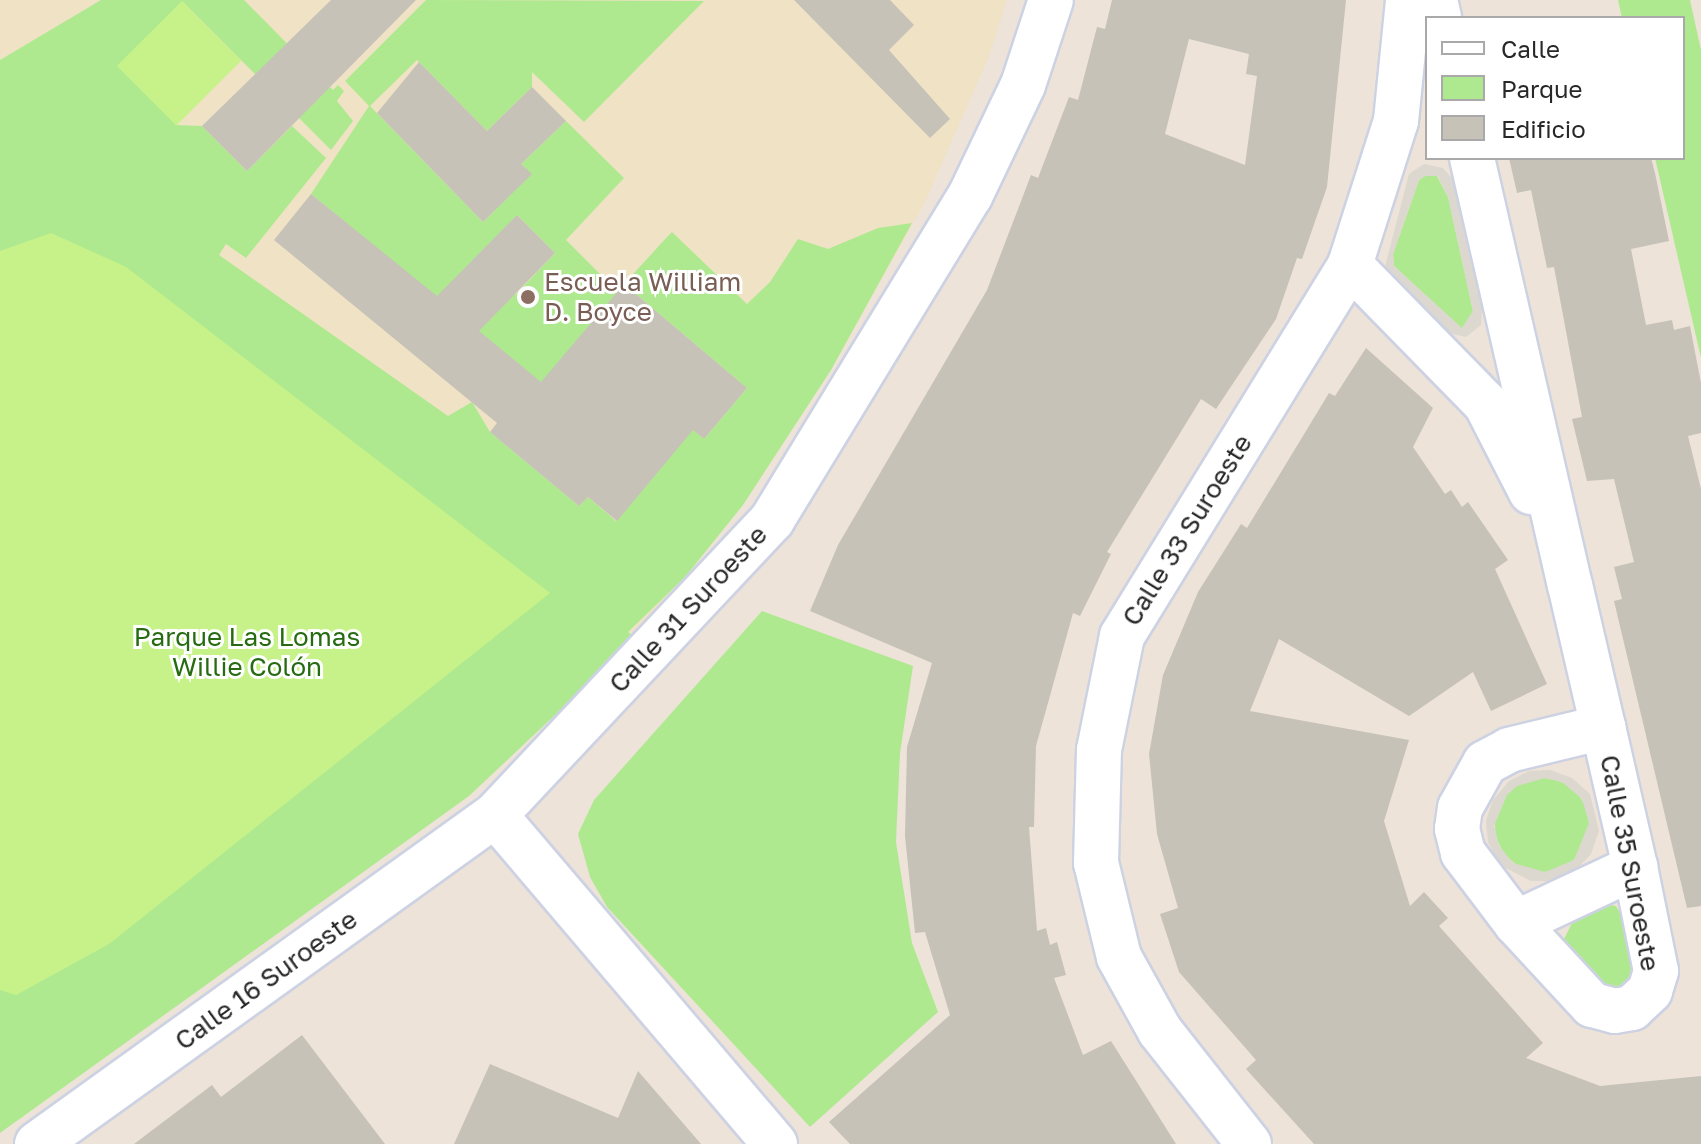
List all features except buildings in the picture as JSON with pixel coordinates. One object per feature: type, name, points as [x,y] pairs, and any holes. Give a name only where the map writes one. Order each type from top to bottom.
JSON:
[{"type":"street","name":"Calle 31 Suroeste","points":[[495,815],[772,520],[970,196],[1023,85],[1051,0]]},
{"type":"street","name":"Calle 33 Suroeste","points":[[1249,1144],[1160,1031],[1119,957],[1096,863],[1099,750],[1122,636],[1350,265],[1396,121],[1408,0]]},
{"type":"street","name":"Calle 35 Suroeste","points":[[1472,160],[1603,727],[1635,867],[1656,971],[1650,991],[1632,1008],[1615,1011],[1592,1005],[1516,923],[1463,853],[1457,829],[1460,808],[1485,763],[1509,750],[1603,727]]},
{"type":"street","name":"Calle 35 Suroeste","points":[[1350,265],[1486,404],[1520,467],[1570,585]]},
{"type":"street","name":"Calle 16 Suroeste","points":[[37,1144],[495,815]]},
{"type":"street","points":[[495,815],[775,1144]]},
{"type":"street","points":[[1516,923],[1635,867]]},
{"type":"shaded area","name":"Escuela William D. Boyce","points":[[0,0],[1007,0],[988,59],[925,202],[831,370],[743,505],[637,638],[0,156]]},
{"type":"shaded area","points":[[1424,164],[1443,168],[1456,183],[1482,307],[1481,325],[1466,337],[1448,333],[1388,278],[1385,267],[1409,174]],"holes":[[[1425,176],[1438,176],[1448,197],[1473,311],[1462,328],[1394,266],[1393,254],[1419,180]]]},
{"type":"shaded area","points":[[1550,770],[1572,778],[1590,794],[1599,831],[1591,854],[1574,872],[1552,881],[1531,881],[1500,865],[1488,842],[1486,821],[1493,800],[1509,781],[1529,771]],"holes":[[[1545,778],[1562,782],[1582,799],[1589,823],[1574,860],[1545,872],[1513,863],[1499,846],[1494,826],[1507,795],[1517,786]]]},
{"type":"green space","name":"Parque Las Lomas Willie Colón","points":[[101,0],[244,0],[333,90],[338,85],[344,91],[337,101],[353,121],[331,150],[182,1],[175,125],[202,126],[247,171],[292,126],[326,158],[246,258],[226,244],[219,255],[448,416],[472,402],[490,432],[579,506],[588,497],[616,521],[653,477],[311,194],[369,106],[345,81],[426,0],[704,1],[584,122],[532,72],[532,87],[487,131],[417,60],[370,106],[483,222],[531,174],[521,164],[566,121],[624,178],[566,240],[618,292],[581,335],[704,439],[747,388],[624,284],[667,237],[672,232],[747,304],[770,282],[798,239],[828,249],[878,228],[912,223],[831,370],[743,505],[685,577],[628,632],[637,638],[469,796],[0,1133],[0,60]],"holes":[[[517,215],[555,253],[515,295]]]},
{"type":"green space","points":[[1618,0],[1690,0],[1701,50],[1701,358],[1655,160],[1685,160],[1685,16],[1622,16]]},
{"type":"green space","points":[[182,1],[241,60],[176,125],[117,66]]},
{"type":"green space","points":[[1425,176],[1437,176],[1448,197],[1473,311],[1462,329],[1394,266],[1393,254],[1419,180]]},
{"type":"green space","name":"Parque Las Lomas Willie Colón","points":[[51,233],[126,267],[550,593],[109,944],[16,995],[0,990],[0,251]]},
{"type":"green space","points":[[762,611],[913,666],[900,753],[896,842],[912,943],[938,1012],[810,1127],[607,907],[590,877],[578,834],[594,800]]},
{"type":"green space","points":[[1542,778],[1560,782],[1575,792],[1585,807],[1589,825],[1585,843],[1575,858],[1560,868],[1542,872],[1524,868],[1509,858],[1499,843],[1495,825],[1499,807],[1509,792],[1524,782]]},
{"type":"green space","points":[[1604,904],[1616,906],[1622,916],[1632,963],[1629,980],[1618,989],[1604,985],[1564,939],[1572,923]]},
{"type":"place","name":"Escuela William D. Boyce","points":[[528,297]]}]
